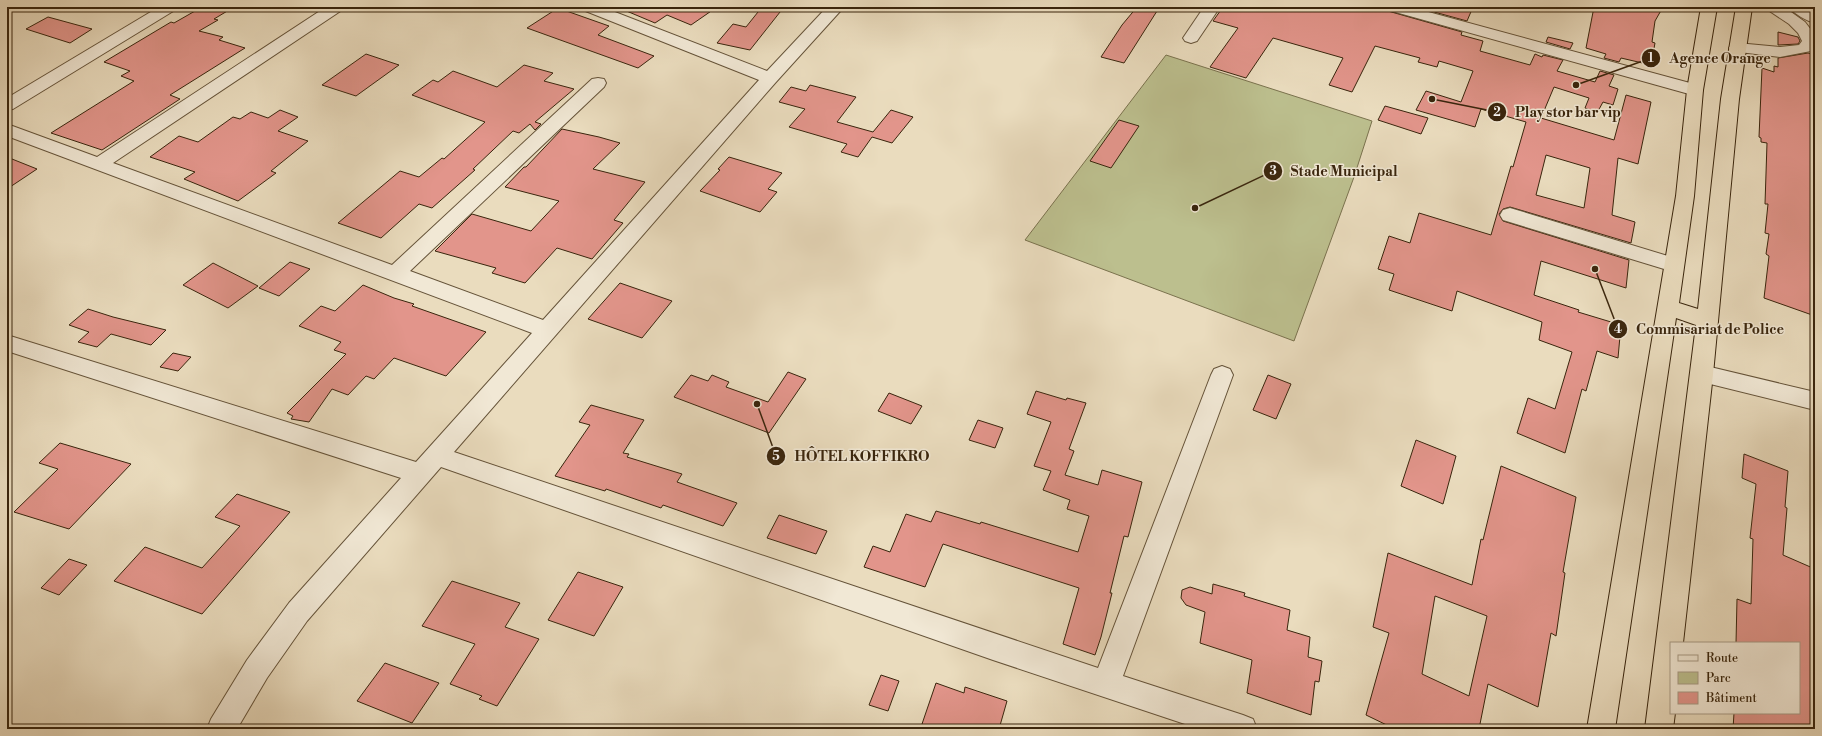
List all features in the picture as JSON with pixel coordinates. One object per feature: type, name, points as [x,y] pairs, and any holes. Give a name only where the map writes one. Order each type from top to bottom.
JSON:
[{"type":"highway","points":[[1601,729],[1685,196],[1694,90],[1709,7]]},
{"type":"highway","points":[[1670,642],[1702,374],[1730,99],[1744,7]]},
{"type":"highway","points":[[1667,307],[1707,320]]},
{"type":"highway","points":[[1660,729],[1670,644]]},
{"type":"street","points":[[7,105],[170,7]]},
{"type":"street","points":[[98,164],[337,7]]},
{"type":"street","points":[[588,7],[770,78]]},
{"type":"street","points":[[221,729],[257,669],[298,612],[770,78],[836,7]]},
{"type":"street","points":[[1191,38],[1212,7]]},
{"type":"street","points":[[1737,48],[1791,53],[1805,48],[1810,41],[1806,32],[1796,22],[1773,7]]},
{"type":"street","points":[[1797,7],[1815,18]]},
{"type":"street","points":[[1400,8],[1694,90]]},
{"type":"street","points":[[395,274],[598,83]]},
{"type":"street","points":[[7,130],[548,330]]},
{"type":"street","points":[[1510,215],[1674,265]]},
{"type":"street","points":[[7,342],[428,465],[1243,729]]},
{"type":"street","points":[[1702,374],[1815,401]]},
{"type":"street","points":[[1106,684],[1222,375]]},
{"type":"green space","points":[[1166,55],[1372,121],[1354,177],[1294,341],[1025,240]]},
{"type":"building","points":[[202,7],[234,7],[214,19],[218,20],[199,31],[223,37],[219,40],[245,48],[170,95],[180,99],[102,150],[51,133],[134,81],[121,76],[130,71],[104,62],[171,22],[174,23]]},
{"type":"building","points":[[617,7],[717,7],[691,25],[667,15],[655,23]]},
{"type":"building","points":[[762,7],[784,7],[750,50],[717,43],[733,24],[746,27]]},
{"type":"building","points":[[1137,7],[1157,11],[1124,63],[1101,57],[1122,25]]},
{"type":"building","points":[[1223,7],[1384,7],[1388,11],[1462,32],[1461,35],[1483,41],[1480,51],[1530,65],[1535,54],[1542,57],[1543,55],[1563,60],[1557,71],[1595,82],[1600,71],[1614,75],[1609,86],[1618,89],[1613,105],[1603,102],[1597,113],[1585,108],[1589,98],[1554,87],[1541,118],[1614,140],[1626,95],[1651,102],[1638,164],[1618,158],[1612,215],[1635,222],[1631,243],[1510,207],[1503,209],[1499,214],[1503,221],[1629,260],[1626,288],[1541,261],[1534,295],[1579,310],[1578,312],[1621,325],[1618,358],[1597,351],[1586,391],[1582,389],[1565,453],[1517,433],[1528,398],[1555,409],[1572,352],[1539,340],[1542,322],[1457,291],[1452,311],[1389,290],[1394,274],[1378,269],[1389,236],[1410,243],[1419,213],[1491,235],[1511,166],[1513,167],[1526,122],[1481,109],[1475,127],[1416,110],[1426,91],[1461,102],[1473,71],[1439,61],[1437,67],[1418,62],[1420,58],[1375,46],[1352,92],[1329,85],[1343,58],[1273,38],[1246,78],[1210,67],[1238,28],[1213,21]],"holes":[[[1546,155],[1590,168],[1584,208],[1536,195]]]},
{"type":"building","points":[[1416,7],[1473,7],[1467,21]]},
{"type":"building","points":[[1594,7],[1663,7],[1655,21],[1652,42],[1655,43],[1651,65],[1621,58],[1619,62],[1604,58],[1606,54],[1586,48]]},
{"type":"building","points":[[558,8],[609,26],[598,35],[654,56],[638,68],[527,28]]},
{"type":"building","points":[[48,17],[92,29],[70,43],[26,29]]},
{"type":"building","points":[[1778,32],[1798,37],[1800,41],[1798,44],[1778,45]]},
{"type":"building","points":[[1548,37],[1573,43],[1570,49],[1546,42]]},
{"type":"building","points":[[1808,53],[1815,55],[1815,218],[1813,218],[1815,316],[1764,298],[1769,256],[1766,254],[1769,234],[1765,233],[1768,204],[1765,204],[1767,143],[1761,142],[1761,138],[1759,137],[1762,68],[1774,72],[1774,66],[1778,67],[1778,58]]},
{"type":"building","points":[[366,54],[399,65],[356,96],[322,85]]},
{"type":"building","points":[[524,65],[553,73],[544,81],[574,89],[535,122],[541,124],[535,130],[530,124],[519,133],[513,131],[473,169],[475,170],[432,208],[419,204],[381,238],[338,223],[400,171],[419,177],[442,158],[444,159],[485,122],[412,95],[433,80],[438,82],[453,71],[497,87]]},
{"type":"building","points":[[810,85],[856,97],[837,122],[873,132],[891,110],[913,117],[892,143],[872,137],[858,157],[841,152],[847,144],[789,127],[805,109],[779,102],[791,87],[806,91]]},
{"type":"building","points":[[1385,106],[1428,118],[1421,134],[1378,120]]},
{"type":"building","points":[[280,110],[298,117],[278,131],[308,141],[271,171],[276,173],[238,201],[184,179],[195,172],[150,157],[179,136],[198,142],[233,117],[240,119],[251,112],[268,118]]},
{"type":"building","points":[[1119,120],[1139,126],[1111,168],[1090,161]]},
{"type":"building","points":[[562,129],[620,143],[593,169],[645,182],[614,220],[623,223],[592,259],[557,248],[525,283],[492,273],[496,268],[435,251],[472,214],[531,231],[559,201],[505,187]]},
{"type":"building","points":[[7,157],[37,169],[7,189]]},
{"type":"building","points":[[729,157],[782,173],[768,189],[777,192],[760,212],[700,191],[720,170],[718,169]]},
{"type":"building","points":[[290,262],[310,269],[279,296],[259,288]]},
{"type":"building","points":[[213,263],[258,286],[228,308],[183,285]]},
{"type":"building","points":[[620,283],[672,301],[642,338],[588,319]]},
{"type":"building","points":[[363,285],[394,298],[414,304],[412,306],[486,332],[446,376],[394,358],[374,379],[366,376],[348,395],[332,389],[309,422],[291,419],[293,416],[287,413],[346,354],[334,350],[341,342],[299,326],[321,306],[335,311]]},
{"type":"building","points":[[88,309],[113,317],[166,330],[151,345],[111,334],[97,347],[78,342],[89,332],[69,325]]},
{"type":"building","points":[[173,353],[191,357],[178,371],[160,367]]},
{"type":"building","points":[[788,372],[806,379],[769,433],[674,397],[691,375],[708,381],[712,375],[729,382],[726,387],[768,402]]},
{"type":"building","points":[[1268,375],[1291,384],[1276,419],[1253,410]]},
{"type":"building","points":[[1036,391],[1066,400],[1067,398],[1086,403],[1069,449],[1074,451],[1065,475],[1098,485],[1102,470],[1142,482],[1128,537],[1124,536],[1110,593],[1112,593],[1095,655],[1063,644],[1079,588],[943,544],[925,587],[864,567],[873,546],[890,552],[906,514],[931,522],[936,511],[980,524],[981,522],[1078,552],[1089,516],[1067,509],[1070,500],[1043,490],[1051,471],[1034,466],[1051,422],[1027,414]]},
{"type":"building","points":[[889,393],[922,406],[911,424],[878,411]]},
{"type":"building","points":[[591,405],[644,420],[623,453],[629,454],[627,457],[682,474],[677,482],[737,503],[723,526],[663,505],[661,508],[606,489],[605,491],[555,476],[590,425],[579,422]]},
{"type":"building","points":[[978,420],[1003,428],[995,448],[969,440]]},
{"type":"building","points":[[1416,440],[1456,456],[1443,504],[1401,486]]},
{"type":"building","points":[[60,443],[131,464],[69,529],[14,512],[58,469],[39,463]]},
{"type":"building","points":[[1744,454],[1788,471],[1785,507],[1787,508],[1783,555],[1815,569],[1815,729],[1733,729],[1734,714],[1800,714],[1800,642],[1736,642],[1737,599],[1751,604],[1753,539],[1750,538],[1756,484],[1742,478]]},
{"type":"building","points":[[1501,466],[1576,497],[1563,572],[1565,573],[1556,636],[1551,633],[1538,707],[1488,684],[1479,729],[1395,729],[1366,715],[1389,633],[1373,627],[1388,553],[1472,585],[1481,539],[1483,540]],"holes":[[[1435,596],[1487,616],[1469,696],[1422,674]]]},
{"type":"building","points":[[237,494],[290,512],[202,614],[114,581],[145,547],[202,568],[240,526],[215,517]]},
{"type":"building","points":[[779,515],[827,531],[816,554],[767,538]]},
{"type":"building","points":[[69,559],[87,565],[59,595],[41,588]]},
{"type":"building","points":[[578,572],[623,587],[594,636],[548,620]]},
{"type":"building","points":[[452,581],[520,603],[505,627],[539,639],[497,706],[479,699],[482,696],[450,684],[475,644],[422,626]]},
{"type":"building","points":[[1213,584],[1245,593],[1244,596],[1290,610],[1287,630],[1310,637],[1308,657],[1322,661],[1319,682],[1315,681],[1311,715],[1247,693],[1252,660],[1200,643],[1205,612],[1186,605],[1181,598],[1182,590],[1190,587],[1212,594]]},
{"type":"building","points":[[385,663],[439,683],[412,723],[357,701]]},
{"type":"building","points":[[881,675],[899,681],[888,711],[869,705]]},
{"type":"building","points":[[936,683],[964,693],[965,687],[1007,701],[999,729],[936,729],[922,724]]},
{"type":"place","name":"Agence Orange","points":[[1576,85]]},
{"type":"place","name":"Play stor bar vip","points":[[1432,99]]},
{"type":"place","name":"Stade Municipal","points":[[1195,208]]},
{"type":"place","name":"Commisariat de Police","points":[[1595,269]]},
{"type":"place","name":"HÔTEL KOFFIKRO","points":[[757,404]]}]
